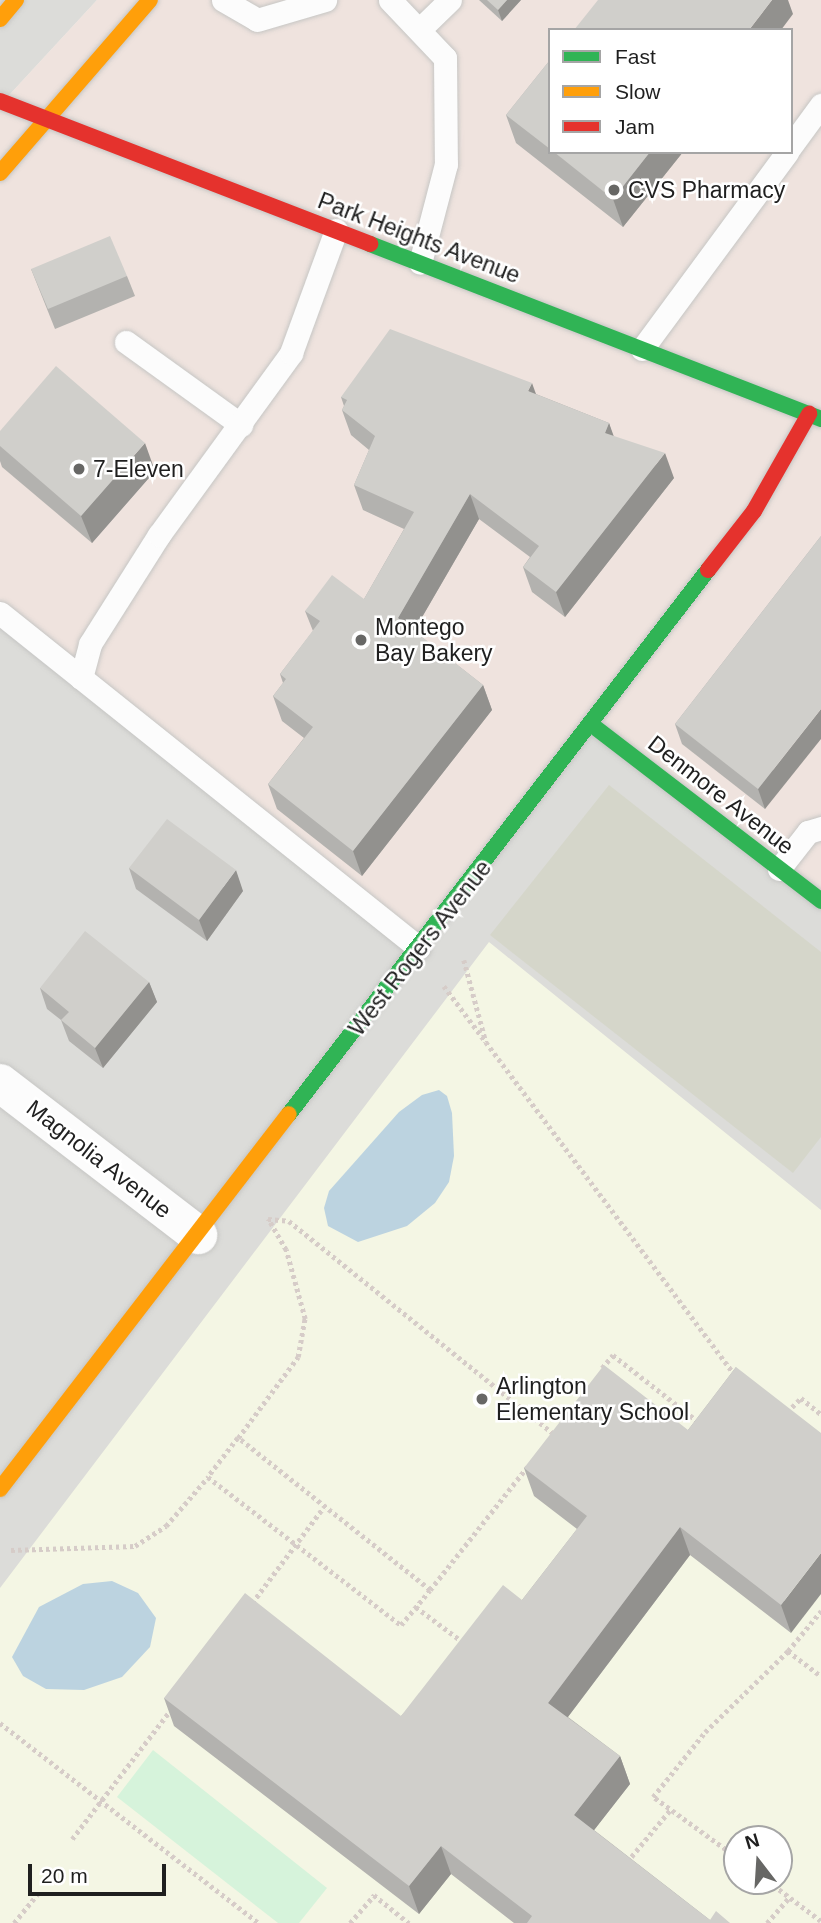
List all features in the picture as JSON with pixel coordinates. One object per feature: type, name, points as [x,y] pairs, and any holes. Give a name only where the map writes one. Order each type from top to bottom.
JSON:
[{"type":"street","points":[[0,19],[16,0]]},
{"type":"street","points":[[0,173],[150,0]]},
{"type":"street","name":"Park Heights Avenue","points":[[0,101],[642,349],[817,409]]},
{"type":"street","name":"West Rogers Avenue","points":[[0,1489],[592,725],[754,511],[817,409]]},
{"type":"street","name":"Denmore Avenue","points":[[592,725],[821,901]]},
{"type":"street","name":"Magnolia Avenue","points":[[0,1083],[198,1236]]},
{"type":"lane","points":[[223,0],[257,20],[325,0]]},
{"type":"lane","points":[[390,0],[445,58],[446,164],[420,263]]},
{"type":"lane","points":[[419,30],[450,0]]},
{"type":"lane","points":[[793,143],[821,105]]},
{"type":"lane","points":[[642,349],[786,154]]},
{"type":"lane","points":[[81,678],[90,644],[159,535],[291,354],[336,230]]},
{"type":"lane","points":[[127,342],[241,425]]},
{"type":"lane","points":[[0,613],[419,948]]},
{"type":"lane","points":[[779,869],[808,832],[821,828]]},
{"type":"path","points":[[464,960],[487,1046]]},
{"type":"path","points":[[441,983],[738,1379]]},
{"type":"path","points":[[11,1550],[135,1546],[166,1526],[208,1477],[298,1357],[305,1319],[286,1250],[268,1219],[289,1221],[553,1433],[564,1438]]},
{"type":"path","points":[[598,1374],[613,1355],[703,1425]]},
{"type":"path","points":[[782,1416],[801,1398],[821,1414]]},
{"type":"path","points":[[545,1444],[560,1424]]},
{"type":"path","points":[[238,1438],[323,1508],[430,1590]]},
{"type":"path","points":[[208,1477],[401,1625],[528,1465]]},
{"type":"path","points":[[250,1606],[323,1508]]},
{"type":"path","points":[[416,1607],[470,1647]]},
{"type":"path","points":[[723,1848],[653,1797],[705,1731],[788,1651],[821,1611]]},
{"type":"path","points":[[788,1651],[821,1676]]},
{"type":"path","points":[[72,1839],[177,1701]]},
{"type":"path","points":[[0,1723],[258,1923]]},
{"type":"path","points":[[620,1871],[670,1810]]},
{"type":"path","points":[[13,1923],[39,1892]]},
{"type":"path","points":[[350,1923],[374,1895],[409,1923]]},
{"type":"path","points":[[787,1895],[821,1922]]},
{"type":"path","points":[[767,1923],[790,1897]]},
{"type":"shaded area","points":[[0,0],[97,0],[0,105]]},
{"type":"shaded area","points":[[97,0],[821,0],[821,906],[589,730],[415,951],[0,613],[0,105]]},
{"type":"shaded area","name":"Arlington Elementary School","points":[[0,613],[589,729],[821,906],[821,1923],[0,1923]]},
{"type":"shaded area","points":[[609,785],[821,952],[821,1137],[793,1173],[490,935]]},
{"type":"shaded area","name":"Arlington Elementary School","points":[[489,942],[821,1210],[821,1923],[0,1923],[0,1588]]},
{"type":"green space","points":[[153,1750],[327,1888],[299,1923],[278,1923],[117,1797]]},
{"type":"water","points":[[439,1090],[447,1096],[452,1113],[454,1156],[449,1182],[435,1203],[407,1226],[358,1242],[328,1226],[324,1208],[329,1191],[399,1112],[422,1095]]},
{"type":"water","points":[[112,1581],[138,1593],[156,1618],[150,1647],[122,1677],[84,1690],[46,1689],[23,1676],[12,1657],[39,1607],[83,1584]]},
{"type":"building","points":[[487,0],[507,0],[498,10]]},
{"type":"building","points":[[598,0],[772,0],[751,28],[576,28]]},
{"type":"building","points":[[548,62],[548,147],[506,115]]},
{"type":"building","points":[[557,154],[648,154],[613,199]]},
{"type":"building","points":[[110,236],[127,276],[48,309],[31,269]]},
{"type":"building","points":[[390,329],[532,383],[528,391],[609,423],[605,433],[665,453],[556,592],[523,567],[539,546],[470,494],[398,618],[483,685],[353,851],[268,784],[313,727],[273,696],[286,679],[280,674],[320,621],[305,611],[332,575],[364,599],[414,512],[354,485],[375,436],[342,410],[347,400],[341,397]]},
{"type":"building","name":"7-Eleven","points":[[56,366],[145,443],[81,516],[0,446],[0,431]]},
{"type":"building","points":[[821,536],[821,709],[758,789],[675,724]]},
{"type":"building","points":[[167,819],[236,870],[199,920],[129,868]]},
{"type":"building","points":[[85,931],[149,982],[95,1048],[61,1020],[69,1012],[40,988]]},
{"type":"building","points":[[604,1365],[688,1430],[736,1367],[821,1433],[821,1553],[781,1605],[680,1527],[548,1703],[620,1756],[574,1815],[710,1920],[716,1911],[730,1923],[527,1923],[532,1916],[441,1846],[409,1886],[164,1698],[245,1593],[401,1716],[503,1585],[522,1600],[587,1516],[524,1468]]},
{"type":"traffic: fast","points":[[370,244],[821,419]]},
{"type":"traffic: fast","points":[[289,1114],[708,570]]},
{"type":"traffic: fast","points":[[592,725],[821,901]]},
{"type":"traffic: slow","points":[[0,19],[16,0]]},
{"type":"traffic: slow","points":[[0,173],[150,0]]},
{"type":"traffic: slow","points":[[0,1489],[289,1114]]},
{"type":"traffic: jam","points":[[0,101],[370,244]]},
{"type":"traffic: jam","points":[[708,570],[754,511],[809,414]]},
{"type":"place","name":"CVS Pharmacy","points":[[614,190]]},
{"type":"place","name":"7-Eleven","points":[[79,469]]},
{"type":"place","name":"Montego Bay Bakery","points":[[361,640]]},
{"type":"place","name":"Arlington Elementary School","points":[[482,1399]]}]
